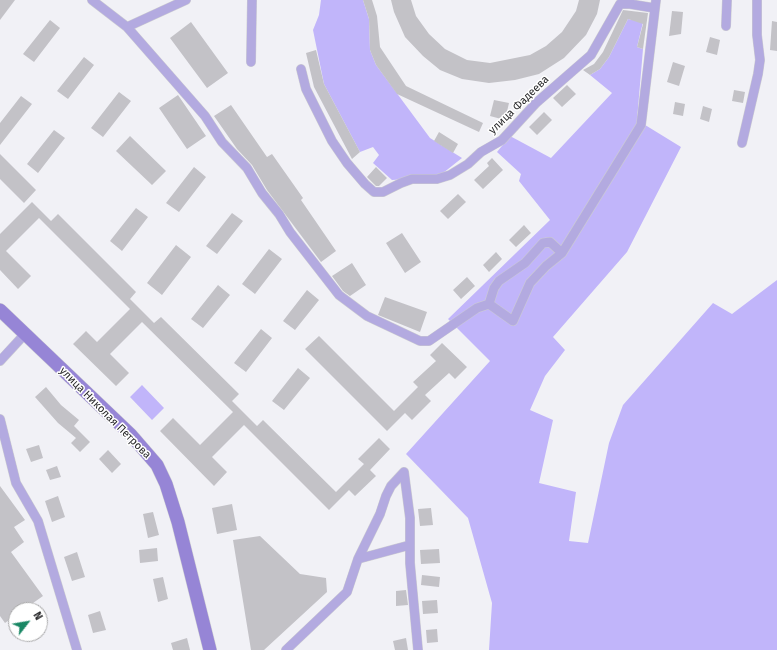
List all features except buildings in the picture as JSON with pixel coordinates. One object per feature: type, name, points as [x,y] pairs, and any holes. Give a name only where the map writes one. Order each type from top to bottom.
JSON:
[{"type":"main road","name":"улица Николая Петрова","points":[[0,310],[24,335],[131,435],[149,455],[162,474],[178,522],[210,650]]},
{"type":"street","points":[[92,0],[127,27],[205,116],[222,142],[248,168],[262,193],[339,295],[353,306],[367,316],[424,342],[477,308],[489,304]]},
{"type":"street","points":[[127,27],[186,0]]},
{"type":"street","points":[[252,0],[252,62]]},
{"type":"street","points":[[726,26],[727,0]]},
{"type":"street","points":[[742,143],[760,60],[757,34],[757,0]]},
{"type":"street","name":"улица Фадеева","points":[[301,69],[306,89],[332,141],[347,163],[365,184],[374,192],[383,192],[401,183],[412,180],[437,179],[454,173],[468,164],[481,152],[502,140],[536,103],[590,55],[620,4],[655,4]]},
{"type":"street","points":[[489,304],[513,321],[530,283],[546,266],[562,253],[641,125],[655,4]]},
{"type":"street","points":[[489,304],[494,288],[499,281],[530,259],[543,244],[550,242],[562,253]]},
{"type":"street","points":[[0,361],[24,335]]},
{"type":"street","points":[[0,419],[16,483],[38,521],[78,650]]},
{"type":"street","points":[[286,650],[344,596],[349,587],[358,558],[380,514],[386,496],[391,486],[404,472],[410,518],[410,544],[418,650]]},
{"type":"street","points":[[358,558],[410,544]]},
{"type":"shaded area","points":[[321,0],[363,0],[369,19],[370,50],[376,65],[430,138],[462,158],[438,177],[392,180],[373,163],[379,155],[373,147],[360,152],[324,84],[313,30],[319,15]]},
{"type":"shaded area","points":[[634,15],[644,18],[637,47],[643,49],[637,120],[681,147],[627,252],[553,337],[565,350],[545,376],[530,410],[553,420],[539,483],[576,492],[569,541],[588,543],[609,443],[623,405],[713,303],[732,314],[777,280],[777,650],[489,650],[492,603],[468,518],[406,454],[490,361],[448,319],[550,220],[519,181],[521,174],[497,152],[510,136],[551,158],[612,93],[590,75],[600,69],[609,57],[628,19],[632,20]]},
{"type":"shaded area","points":[[142,385],[164,408],[152,420],[130,397]]}]
